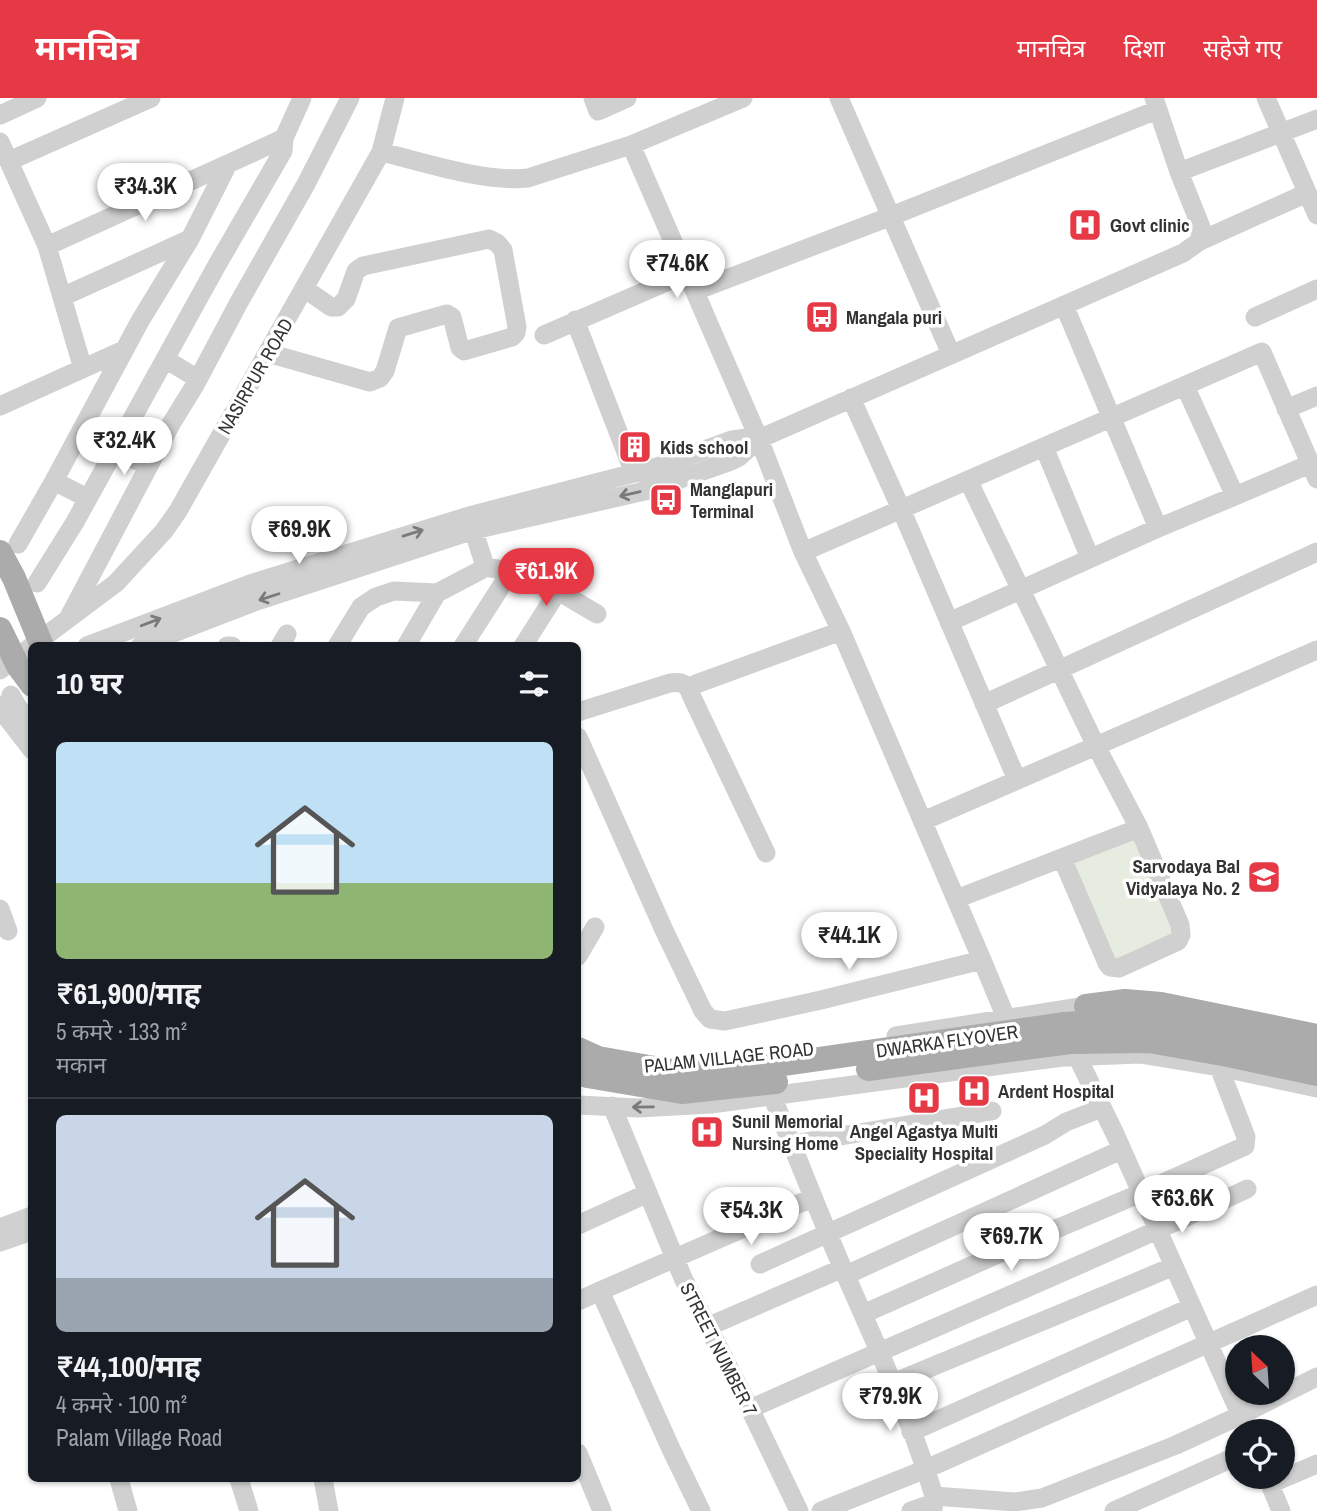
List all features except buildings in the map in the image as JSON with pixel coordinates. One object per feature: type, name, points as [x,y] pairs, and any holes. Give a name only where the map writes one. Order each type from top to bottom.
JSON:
[{"type":"main road","points":[[9,548],[14,578],[40,642]]},
{"type":"main road","points":[[0,586],[30,642]]},
{"type":"main road","points":[[0,629],[18,666],[15,691]]},
{"type":"main road","points":[[0,654],[15,691]]},
{"type":"main road","points":[[1086,1006],[1125,1001],[1161,1004],[1317,1036]]},
{"type":"main road","name":"DWARKA FLYOVER","points":[[581,1050],[598,1058],[683,1073],[762,1067],[1065,1024],[1118,1021],[1233,1039],[1317,1056]]},
{"type":"main road","name":"DWARKA FLYOVER","points":[[581,1073],[587,1076],[682,1092],[763,1084],[1070,1042],[1149,1041],[1317,1074]]},
{"type":"street","points":[[0,115],[37,98]]},
{"type":"street","points":[[9,161],[151,98]]},
{"type":"street","points":[[37,583],[75,523],[283,151],[284,138],[302,98]]},
{"type":"street","points":[[68,619],[171,424],[306,184],[349,98]]},
{"type":"street","name":"NASIRPUR ROAD","points":[[37,642],[116,583],[164,531],[178,511],[381,152],[395,98]]},
{"type":"street","points":[[593,98],[598,111],[626,98]]},
{"type":"street","points":[[381,152],[481,176],[519,179],[540,175],[631,145],[743,98]]},
{"type":"street","points":[[839,98],[951,354]]},
{"type":"street","points":[[1266,98],[1317,215]]},
{"type":"street","points":[[695,291],[891,216],[1155,104],[1201,227],[1200,241]]},
{"type":"street","points":[[1179,172],[1317,119]]},
{"type":"street","points":[[47,246],[284,138]]},
{"type":"street","points":[[0,142],[47,246],[83,369]]},
{"type":"street","points":[[631,145],[759,439],[803,552],[841,631],[982,960],[1006,1018],[1018,1063]]},
{"type":"street","points":[[9,548],[54,481],[124,350],[190,239],[228,164]]},
{"type":"street","points":[[472,523],[649,490],[731,461],[759,439],[1183,253],[1200,241],[1307,193]]},
{"type":"street","points":[[62,296],[190,239]]},
{"type":"street","points":[[268,353],[370,382],[380,379],[385,371],[398,328],[447,314],[452,317],[460,348],[464,351],[512,337],[516,333],[503,250],[489,239],[363,266],[356,271],[346,299],[338,307],[331,307],[305,289]]},
{"type":"street","points":[[544,335],[687,273]]},
{"type":"street","points":[[1255,317],[1317,289]]},
{"type":"street","points":[[1064,305],[1158,528]]},
{"type":"street","points":[[575,320],[634,473]]},
{"type":"street","points":[[0,405],[124,350]]},
{"type":"street","points":[[803,552],[1262,352],[1314,472],[1236,496],[1158,528],[949,622]]},
{"type":"street","points":[[165,359],[198,379]]},
{"type":"street","points":[[1185,386],[1236,496]]},
{"type":"street","points":[[1286,409],[1317,396]]},
{"type":"street","points":[[851,398],[1017,780]]},
{"type":"street","points":[[98,642],[253,583],[320,571],[643,472],[732,440],[759,439]]},
{"type":"street","points":[[1044,447],[1090,558]]},
{"type":"street","points":[[115,452],[149,466]]},
{"type":"street","points":[[968,480],[1096,746],[1139,828],[1180,925],[1181,934],[1178,941],[1119,968],[1107,963],[1062,858]]},
{"type":"street","points":[[54,481],[87,498]]},
{"type":"street","points":[[472,523],[484,566]]},
{"type":"street","points":[[984,704],[1317,552]]},
{"type":"street","points":[[339,642],[361,607],[376,597],[394,591],[437,593],[484,566],[511,570],[558,591],[597,614]]},
{"type":"street","points":[[466,642],[511,570]]},
{"type":"street","points":[[150,642],[257,601],[320,571]]},
{"type":"street","points":[[526,642],[558,591]]},
{"type":"street","points":[[408,642],[437,593]]},
{"type":"street","points":[[690,690],[696,684],[841,631]]},
{"type":"street","name":"NASIRPUR ROAD","points":[[0,670],[28,649]]},
{"type":"street","points":[[923,821],[1317,650]]},
{"type":"street","points":[[28,673],[15,691],[8,719],[28,745]]},
{"type":"street","points":[[581,711],[670,683],[681,682],[690,690],[766,853]]},
{"type":"street","points":[[15,691],[28,719]]},
{"type":"street","points":[[581,744],[664,930],[703,1011],[710,1019],[725,1021],[749,1016],[982,960]]},
{"type":"street","points":[[956,899],[1139,828]]},
{"type":"street","points":[[0,909],[8,931]]},
{"type":"street","points":[[581,951],[595,927]]},
{"type":"street","name":"PALAM VILLAGE ROAD","points":[[581,1083],[624,1068],[762,1058],[1086,1006],[1160,1010],[1317,1045]]},
{"type":"street","points":[[581,1105],[638,1108],[711,1104],[1077,1056],[1140,1054],[1219,1067],[1317,1088]]},
{"type":"street","points":[[1077,1056],[1243,1419]]},
{"type":"street","points":[[863,1314],[1245,1146],[1245,1137],[1219,1067]]},
{"type":"street","points":[[772,1096],[812,1198],[892,1383],[926,1469],[934,1503]]},
{"type":"street","name":"STREET NUMBER 7","points":[[612,1106],[683,1279],[799,1511]]},
{"type":"street","points":[[761,1264],[1045,1135],[1066,1122],[1102,1108]]},
{"type":"street","points":[[792,1144],[992,1111]]},
{"type":"street","points":[[707,1327],[844,1272],[1121,1150]]},
{"type":"street","points":[[750,1409],[1158,1231],[1247,1189]]},
{"type":"street","points":[[581,1224],[648,1193]]},
{"type":"street","points":[[581,1300],[812,1198]]},
{"type":"street","points":[[0,1228],[28,1218]]},
{"type":"street","points":[[0,1242],[28,1232]]},
{"type":"street","points":[[892,1383],[1174,1266]]},
{"type":"street","points":[[600,1291],[701,1511]]},
{"type":"street","points":[[821,1511],[926,1469],[1317,1295]]},
{"type":"street","points":[[911,1432],[1192,1307]]},
{"type":"street","points":[[1251,1419],[1317,1377]]},
{"type":"street","points":[[911,1511],[934,1503],[1015,1502],[1042,1498],[1150,1455],[1225,1430]]},
{"type":"street","points":[[581,1461],[601,1511]]},
{"type":"street","points":[[1114,1511],[1225,1461]]},
{"type":"street","points":[[1295,1472],[1317,1464]]},
{"type":"street","points":[[120,1482],[128,1511]]},
{"type":"street","points":[[240,1482],[249,1511]]},
{"type":"street","points":[[323,1482],[328,1511]]},
{"type":"street","points":[[1272,1489],[1281,1511]]},
{"type":"shaded area","points":[[1135,834],[1177,932],[1111,963],[1067,860]]},
{"type":"place","name":"Govt clinic","points":[[1085,225]]},
{"type":"place","name":"Mangala puri","points":[[822,317]]},
{"type":"place","name":"Kids school","points":[[635,447]]},
{"type":"place","name":"Manglapuri Terminal","points":[[666,500]]},
{"type":"place","name":"Sarvodaya Bal Vidyalaya No. 2","points":[[1264,877]]},
{"type":"place","name":"Ardent Hospital","points":[[974,1091]]},
{"type":"place","name":"Angel Agastya Multi Speciality Hospital","points":[[924,1098]]},
{"type":"place","name":"Sunil Memorial Nursing Home","points":[[707,1132]]}]
